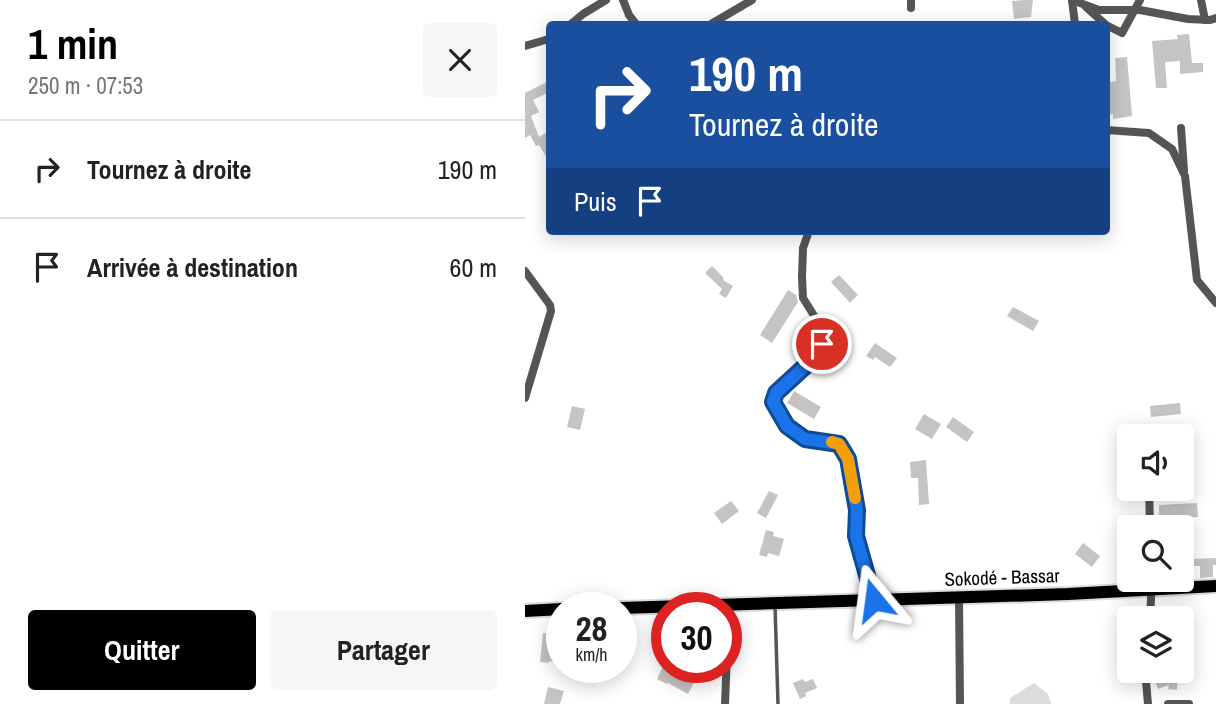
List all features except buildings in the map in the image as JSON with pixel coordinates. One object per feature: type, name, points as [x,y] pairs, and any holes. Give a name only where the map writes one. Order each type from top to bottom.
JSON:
[{"type":"main road","name":"Sokodé - Bassar","points":[[1194,585],[1216,586]]},
{"type":"main road","name":"Sokodé - Bassar","points":[[742,604],[1068,594],[1117,588]]},
{"type":"main road","points":[[525,611],[546,610]]},
{"type":"street","points":[[575,21],[606,0]]},
{"type":"street","points":[[623,0],[634,21]]},
{"type":"street","points":[[717,21],[752,0]]},
{"type":"street","points":[[1075,21],[1072,0],[1099,10],[1134,10],[1188,19],[1216,18]]},
{"type":"street","points":[[1110,27],[1122,33],[1140,0]]},
{"type":"street","points":[[1201,0],[1205,20]]},
{"type":"street","points":[[1084,5],[1102,21]]},
{"type":"street","points":[[525,46],[546,40]]},
{"type":"street","points":[[1181,128],[1197,280],[1216,303]]},
{"type":"street","points":[[1110,130],[1149,133],[1172,149],[1185,176]]},
{"type":"street","points":[[808,235],[803,248],[803,299],[818,322],[822,344],[813,359],[776,393],[773,402],[787,426],[805,439],[839,444],[848,459],[857,510],[856,536],[874,600]]},
{"type":"street","points":[[525,271],[550,305],[551,311],[525,398]]},
{"type":"street","points":[[959,597],[960,704]]},
{"type":"street","points":[[725,704],[726,683]]},
{"type":"street","points":[[1147,683],[1148,704]]},
{"type":"street","points":[[1168,704],[1189,704]]},
{"type":"lane","points":[[775,603],[778,704]]},
{"type":"shaded area","points":[[1034,683],[1048,694],[1051,704],[1010,704],[1010,698]]},
{"type":"slow traffic","points":[[832,442],[839,444],[848,459],[855,498]]},
{"type":"route","points":[[822,344],[813,359],[776,393],[773,402],[787,426],[805,439],[839,444],[848,459],[857,510],[856,536],[874,600]]}]
